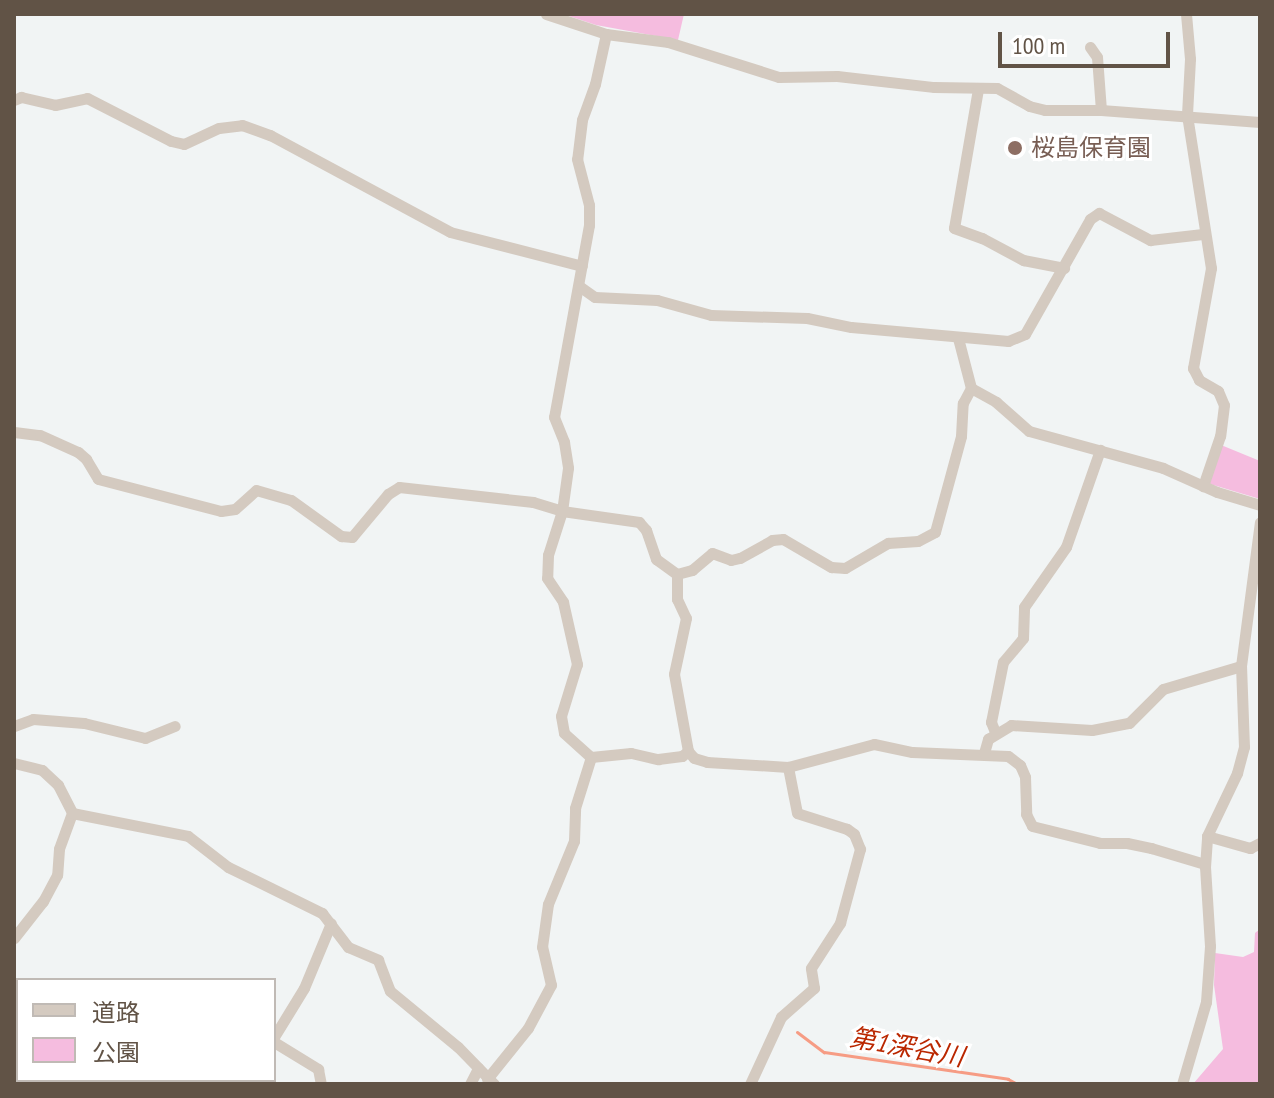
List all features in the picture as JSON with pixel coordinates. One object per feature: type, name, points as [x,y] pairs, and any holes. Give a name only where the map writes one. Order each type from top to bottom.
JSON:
[{"type":"street","points":[[546,14],[606,34],[668,42],[779,77],[882,79],[934,87],[997,88],[1029,106],[1045,110],[1101,110],[1260,122]]},
{"type":"street","points":[[1186,14],[1190,59],[1187,115],[1203,204],[1203,234],[1211,268],[1193,368],[1199,380],[1218,391],[1224,405],[1220,436],[1203,486]]},
{"type":"street","points":[[589,760],[564,733],[561,716],[577,664],[563,602],[547,578],[548,555],[562,511],[568,468],[554,417],[579,286],[589,205],[577,159],[582,120],[605,49],[606,34]]},
{"type":"street","points":[[1090,47],[1097,57],[1101,110]]},
{"type":"street","points":[[978,89],[954,228],[982,238],[1023,260],[1064,268]]},
{"type":"street","points":[[14,100],[21,97],[55,105],[87,98],[171,141],[184,144],[219,128],[242,125],[270,135],[450,232],[582,266]]},
{"type":"street","points":[[579,286],[595,297],[657,300],[711,315],[807,318],[851,327],[958,338],[1017,340],[1025,334],[1090,219],[1099,213],[1150,240],[1203,234]]},
{"type":"street","points":[[677,574],[692,570],[712,553],[731,560],[772,540],[783,539],[831,567],[845,568],[888,543],[926,538],[939,524],[961,436],[963,403],[971,388],[958,338]]},
{"type":"street","points":[[971,388],[996,402],[1029,431],[1163,468],[1203,486],[1260,505]]},
{"type":"street","points":[[14,432],[40,435],[78,452],[98,479],[221,511],[235,509],[256,490],[291,500],[341,536],[352,537],[388,494],[399,487],[533,502],[562,511],[639,522],[646,530],[656,559],[677,574]]},
{"type":"street","points":[[995,732],[991,722],[1003,662],[1023,638],[1024,607],[1066,547],[1100,450]]},
{"type":"street","points":[[1182,1084],[1206,1002],[1210,946],[1205,864],[1207,836],[1237,773],[1244,747],[1241,666],[1260,522]]},
{"type":"street","points":[[677,574],[677,599],[686,618],[674,674],[688,751],[694,758],[707,762],[788,767],[874,744],[912,752],[1008,756],[1020,765],[1025,777],[1026,814],[1032,826],[1100,843],[1127,843],[1151,848],[1205,864]]},
{"type":"street","points":[[1246,628],[1260,629]]},
{"type":"street","points":[[984,753],[988,739],[1011,725],[1092,730],[1129,723],[1163,689],[1241,666]]},
{"type":"street","points":[[15,724],[33,719],[84,723],[145,738],[175,726]]},
{"type":"street","points":[[589,760],[631,753],[658,759],[682,756],[688,751]]},
{"type":"street","points":[[72,813],[188,836],[228,867],[307,905],[331,923],[348,947],[378,960],[390,991],[458,1047],[491,1081],[528,1028],[551,985],[542,947],[548,904],[574,841],[575,808],[589,760]]},
{"type":"street","points":[[14,763],[42,770],[58,785],[72,813],[59,849],[57,875],[43,901],[14,938]]},
{"type":"street","points":[[750,1084],[781,1017],[814,988],[811,968],[845,910],[860,849],[854,834],[847,829],[797,813],[788,767]]},
{"type":"street","points":[[1207,836],[1250,848],[1260,843]]},
{"type":"street","points":[[276,1037],[304,988],[331,923]]},
{"type":"street","points":[[276,1041],[318,1069],[321,1084]]},
{"type":"street","points":[[470,1084],[478,1068]]},
{"type":"green space","points":[[563,14],[684,14],[678,40],[596,25]]},
{"type":"green space","points":[[1221,445],[1260,461],[1260,499],[1210,484],[1210,475]]},
{"type":"green space","points":[[1260,929],[1260,1084],[1193,1084],[1223,1049],[1214,985],[1215,953],[1243,957],[1254,952],[1255,933]]},
{"type":"waterway","name":"第1深谷川","points":[[797,1032],[824,1052],[1008,1079],[1017,1084]]},
{"type":"place","name":"桜島保育園","points":[[1015,148]]}]
